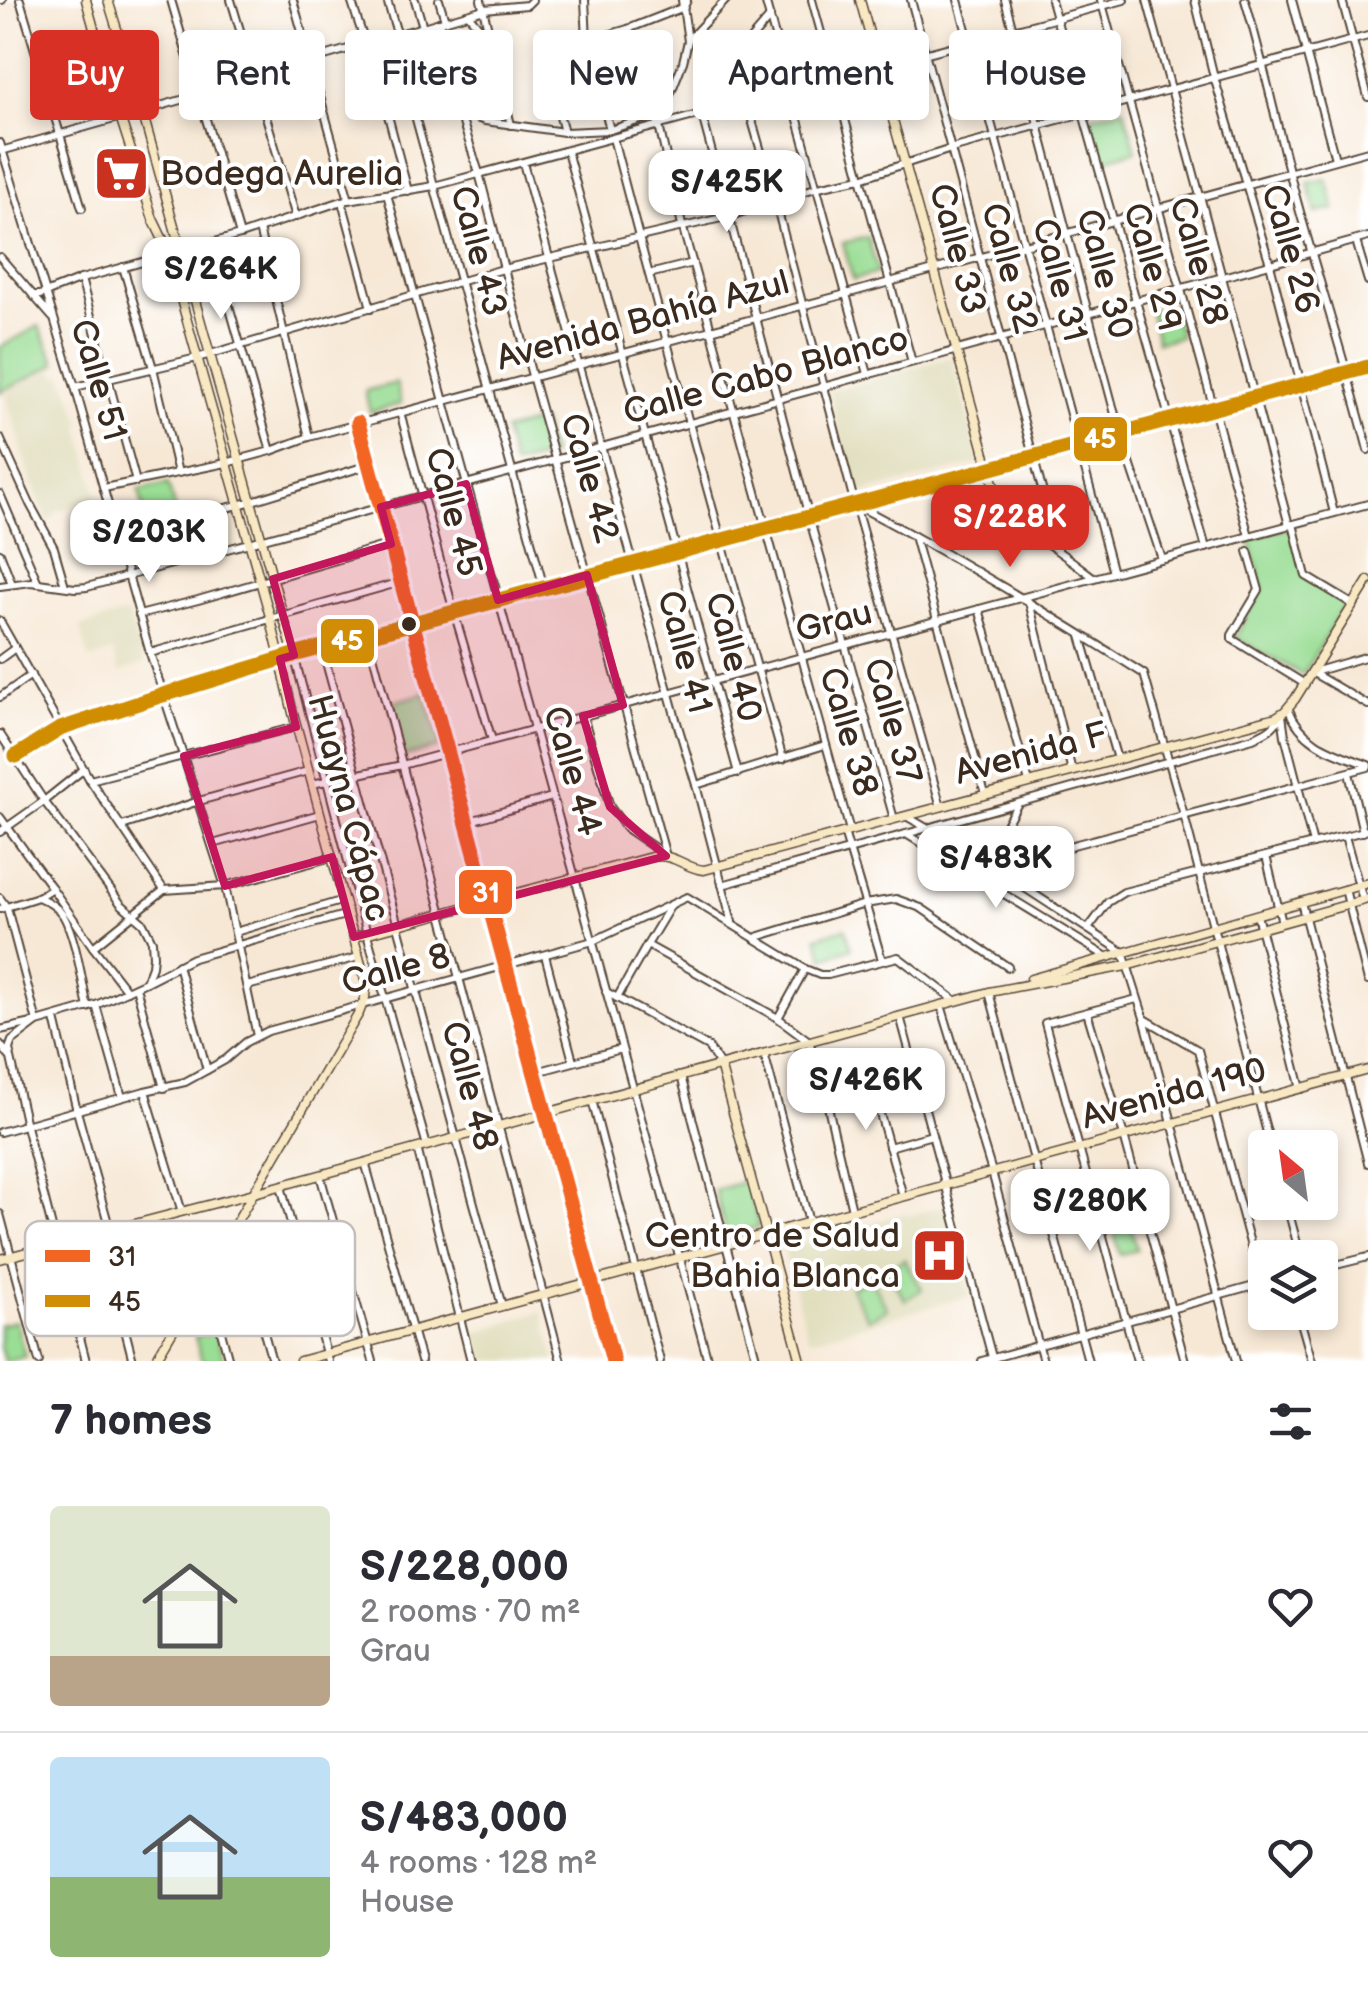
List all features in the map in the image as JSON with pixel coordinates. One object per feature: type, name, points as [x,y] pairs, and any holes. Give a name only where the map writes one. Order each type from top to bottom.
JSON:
[{"type":"main road","name":"Huayna Cápac","points":[[86,0],[95,30]]},
{"type":"main road","name":"Huayna Cápac","points":[[108,0],[117,30]]},
{"type":"main road","name":"Calle 33","points":[[860,0],[868,30]]},
{"type":"main road","name":"Huayna Cápac","points":[[122,120],[168,254],[250,545],[366,983],[363,1004]]},
{"type":"main road","name":"Huayna Cápac","points":[[145,120],[294,656]]},
{"type":"main road","name":"Calle 33","points":[[893,120],[1001,512]]},
{"type":"main road","points":[[280,659],[1368,367]]},
{"type":"main road","points":[[1285,711],[1313,673],[1368,581]]},
{"type":"main road","name":"Avenida F","points":[[354,937],[651,857],[678,859],[698,870],[717,866],[1285,711]]},
{"type":"main road","points":[[148,1221],[989,992],[1363,884]]},
{"type":"main road","points":[[989,992],[1126,966],[1365,900]]},
{"type":"main road","points":[[238,1221],[363,1004]]},
{"type":"main road","points":[[720,1065],[801,1361]]},
{"type":"main road","name":"Avenida 190","points":[[300,1361],[327,1358],[368,1342],[458,1317],[1368,1070]]},
{"type":"main road","points":[[0,1259],[25,1252]]},
{"type":"main road","points":[[155,1361],[170,1336]]},
{"type":"street","points":[[20,0],[82,208]]},
{"type":"street","points":[[171,0],[180,30]]},
{"type":"street","points":[[232,0],[241,30]]},
{"type":"street","points":[[293,0],[302,30]]},
{"type":"street","points":[[351,0],[361,30]]},
{"type":"street","name":"Calle 43","points":[[387,0],[397,30]]},
{"type":"street","points":[[415,0],[423,27]]},
{"type":"street","name":"Calle 42","points":[[439,0],[444,30]]},
{"type":"street","points":[[481,0],[489,30]]},
{"type":"street","points":[[412,30],[532,0]]},
{"type":"street","points":[[584,0],[585,30]]},
{"type":"street","points":[[688,42],[725,0]]},
{"type":"street","points":[[765,0],[774,30]]},
{"type":"street","points":[[812,0],[820,30]]},
{"type":"street","name":"Calle 32","points":[[911,0],[919,30]]},
{"type":"street","name":"Calle 31","points":[[958,0],[966,30]]},
{"type":"street","name":"Calle 30","points":[[1004,0],[1012,30]]},
{"type":"street","name":"Calle 29","points":[[1051,0],[1059,30]]},
{"type":"street","points":[[1012,30],[1124,0]]},
{"type":"street","points":[[1147,0],[1306,576],[1354,604]]},
{"type":"street","name":"Calle 26","points":[[1195,0],[1270,264],[1334,513]]},
{"type":"street","points":[[1245,0],[1368,450]]},
{"type":"street","points":[[1292,0],[1336,159]]},
{"type":"street","points":[[1342,0],[1368,97]]},
{"type":"street","points":[[624,30],[684,2],[688,42],[673,86]]},
{"type":"street","name":"Calle 28","points":[[1102,3],[1249,536]]},
{"type":"street","points":[[468,14],[482,30]]},
{"type":"street","points":[[758,30],[770,17]]},
{"type":"street","points":[[1121,103],[1368,36]]},
{"type":"street","name":"Calle 32","points":[[929,68],[1058,550]]},
{"type":"street","points":[[325,116],[370,308]]},
{"type":"street","points":[[480,120],[564,132],[612,134],[693,117]]},
{"type":"street","points":[[1,148],[109,120]]},
{"type":"street","points":[[207,120],[240,234]]},
{"type":"street","points":[[268,120],[296,217]]},
{"type":"street","points":[[389,120],[408,191]]},
{"type":"street","name":"Calle 43","points":[[418,120],[458,282],[544,588]]},
{"type":"street","name":"Calle 42","points":[[462,120],[666,856]]},
{"type":"street","points":[[511,120],[512,125]]},
{"type":"street","points":[[561,120],[564,132]]},
{"type":"street","points":[[608,120],[720,541],[783,759]]},
{"type":"street","points":[[33,295],[346,200],[434,186],[523,163],[646,120]]},
{"type":"street","name":"Calle 38","points":[[657,120],[692,263],[826,745],[848,849],[882,960]]},
{"type":"street","name":"Calle 37","points":[[703,120],[894,819]]},
{"type":"street","points":[[751,120],[941,807]]},
{"type":"street","points":[[799,120],[868,374]]},
{"type":"street","points":[[845,120],[912,362]]},
{"type":"street","name":"Calle 31","points":[[990,120],[1113,573]]},
{"type":"street","name":"Calle 30","points":[[1036,120],[1120,433],[1162,560]]},
{"type":"street","points":[[74,387],[198,358],[592,246],[730,216],[1056,120]]},
{"type":"street","name":"Calle 29","points":[[1085,120],[1206,548]]},
{"type":"street","name":"Calle 51","points":[[1,148],[162,694],[213,844],[258,1036]]},
{"type":"street","name":"Calle 40","points":[[568,150],[738,772]]},
{"type":"street","name":"Avenida Bahía Azul","points":[[104,488],[226,463],[443,400],[1368,150]]},
{"type":"street","name":"Calle 41","points":[[523,163],[733,923]]},
{"type":"street","name":"Calle 44","points":[[387,194],[708,1361]]},
{"type":"street","points":[[258,229],[309,437]]},
{"type":"street","name":"Calle Cabo Blanco","points":[[0,586],[38,582],[75,588],[88,586],[250,545],[1368,238]]},
{"type":"street","points":[[1356,241],[1368,281]]},
{"type":"street","points":[[211,242],[270,451]]},
{"type":"street","points":[[0,257],[54,320]]},
{"type":"street","points":[[649,274],[692,263]]},
{"type":"street","points":[[124,268],[178,473]]},
{"type":"street","name":"Calle 51","points":[[81,279],[136,482]]},
{"type":"street","name":"Calle 45","points":[[400,412],[492,740]]},
{"type":"street","points":[[358,424],[612,1361]]},
{"type":"street","points":[[0,438],[54,548],[65,586]]},
{"type":"street","points":[[116,532],[251,501],[369,465]]},
{"type":"street","points":[[943,481],[1001,512],[1094,578]]},
{"type":"street","points":[[0,494],[38,582]]},
{"type":"street","points":[[855,504],[1025,599],[1144,674],[1266,1130]]},
{"type":"street","name":"Grau","points":[[312,784],[402,764],[1025,599],[1368,504]]},
{"type":"street","points":[[913,535],[985,794]]},
{"type":"street","points":[[139,615],[391,544]]},
{"type":"street","points":[[1248,550],[1259,590],[1232,639],[1305,684]]},
{"type":"street","points":[[0,553],[12,584]]},
{"type":"street","points":[[150,653],[401,582]]},
{"type":"street","points":[[1025,599],[1072,771]]},
{"type":"street","points":[[979,609],[1029,782]]},
{"type":"street","points":[[0,621],[90,780],[164,890]]},
{"type":"street","points":[[1080,633],[1118,759]]},
{"type":"street","points":[[368,636],[561,1361]]},
{"type":"street","points":[[0,659],[15,648]]},
{"type":"street","name":"Calle 48","points":[[322,648],[502,1306]]},
{"type":"street","name":"Huayna Cápac","points":[[294,656],[386,998],[471,1361]]},
{"type":"street","points":[[1313,673],[1368,656]]},
{"type":"street","points":[[16,756],[60,729],[280,659]]},
{"type":"street","points":[[1313,673],[1368,705]]},
{"type":"street","points":[[0,697],[31,675]]},
{"type":"street","points":[[722,885],[1169,762],[1266,732],[1285,711]]},
{"type":"street","points":[[1285,711],[1316,743],[1368,766]]},
{"type":"street","points":[[1285,711],[1297,786],[1314,844]]},
{"type":"street","points":[[583,716],[610,807],[627,829],[666,856]]},
{"type":"street","points":[[90,780],[296,727]]},
{"type":"street","points":[[0,734],[44,802],[121,904],[143,923],[152,941],[152,966],[146,982]]},
{"type":"street","points":[[696,785],[826,745]]},
{"type":"street","points":[[1032,892],[1056,856],[1074,845],[1368,766]]},
{"type":"street","points":[[3,829],[84,769]]},
{"type":"street","points":[[122,826],[308,771]]},
{"type":"street","points":[[1088,929],[1114,896],[1366,831],[1348,773]]},
{"type":"street","points":[[467,822],[552,797]]},
{"type":"street","points":[[985,862],[1018,804]]},
{"type":"street","points":[[213,844],[320,814]]},
{"type":"street","points":[[906,816],[1123,952],[1236,1361]]},
{"type":"street","points":[[0,817],[3,829],[68,908],[126,991]]},
{"type":"street","points":[[906,834],[1107,957]]},
{"type":"street","points":[[1346,836],[1365,900]]},
{"type":"street","points":[[1266,856],[1282,924]]},
{"type":"street","points":[[93,947],[164,890],[225,886],[332,857]]},
{"type":"street","points":[[3,908],[52,888]]},
{"type":"street","points":[[1345,889],[1368,980]]},
{"type":"street","points":[[38,896],[55,906],[69,929],[122,1097]]},
{"type":"street","points":[[618,998],[672,904],[687,897],[820,975],[898,957],[956,1001]]},
{"type":"street","points":[[0,898],[37,1022]]},
{"type":"street","points":[[756,937],[865,904],[896,899],[911,904],[1008,967]]},
{"type":"street","points":[[235,932],[344,900]]},
{"type":"street","points":[[1301,902],[1368,1162]]},
{"type":"street","name":"Calle 8","points":[[0,1132],[184,1082],[258,1036],[592,941],[672,904]]},
{"type":"street","points":[[0,1030],[92,1006],[192,958],[348,914]]},
{"type":"street","points":[[1256,915],[1300,1088]]},
{"type":"street","points":[[647,945],[778,1018],[809,1041],[852,1210]]},
{"type":"street","points":[[545,955],[573,1061]]},
{"type":"street","points":[[247,986],[359,956]]},
{"type":"street","points":[[178,966],[207,1070]]},
{"type":"street","points":[[778,1018],[806,969]]},
{"type":"street","points":[[136,987],[164,1088]]},
{"type":"street","points":[[606,992],[708,1048],[720,1065]]},
{"type":"street","points":[[989,992],[1088,1361]]},
{"type":"street","points":[[1136,999],[1045,1023],[1136,1361]]},
{"type":"street","points":[[941,1005],[992,1172],[1042,1361]]},
{"type":"street","points":[[1087,1012],[1186,1361]]},
{"type":"street","points":[[900,1016],[993,1360]]},
{"type":"street","points":[[55,1018],[107,1221]]},
{"type":"street","points":[[1144,1018],[1198,1050],[1250,1240]]},
{"type":"street","points":[[37,1022],[12,1041],[10,1057],[50,1221]]},
{"type":"street","points":[[0,1044],[10,1057]]},
{"type":"street","points":[[533,1072],[622,1049]]},
{"type":"street","points":[[764,1053],[809,1222]]},
{"type":"street","points":[[823,1085],[911,1058]]},
{"type":"street","points":[[868,1071],[903,1196]]},
{"type":"street","points":[[681,1076],[757,1361]]},
{"type":"street","points":[[145,1090],[182,1212]]},
{"type":"street","points":[[592,1100],[660,1361]]},
{"type":"street","points":[[888,1147],[932,1135]]},
{"type":"street","points":[[366,1162],[421,1361]]},
{"type":"street","points":[[320,1175],[333,1221]]},
{"type":"street","points":[[281,1186],[290,1221]]},
{"type":"street","points":[[0,1214],[25,1308]]},
{"type":"street","points":[[1338,1265],[1368,1259]]},
{"type":"street","points":[[982,1361],[1248,1288]]},
{"type":"street","points":[[355,1297],[373,1361]]},
{"type":"street","points":[[1303,1330],[1312,1361]]},
{"type":"street","points":[[32,1336],[39,1361]]},
{"type":"street","points":[[80,1336],[86,1361]]},
{"type":"street","points":[[127,1336],[133,1361]]},
{"type":"street","points":[[223,1336],[230,1361]]},
{"type":"street","points":[[265,1336],[272,1361]]},
{"type":"highlighted area","points":[[466,484],[498,600],[587,575],[623,705],[583,716],[610,807],[666,856],[354,937],[332,857],[225,886],[184,756],[296,727],[280,659],[294,655],[273,579],[391,544],[381,507]]},
{"type":"shaded area","points":[[952,357],[981,463],[857,494],[829,391]]},
{"type":"shaded area","points":[[53,369],[57,376],[63,374],[81,421],[98,498],[58,511],[47,520],[6,395],[12,388]]},
{"type":"shaded area","points":[[128,613],[144,664],[119,672],[113,652],[90,659],[80,627]]},
{"type":"shaded area","points":[[947,1205],[970,1296],[813,1339],[808,1337],[786,1248],[905,1213],[907,1216]]},
{"type":"shaded area","points":[[542,1311],[556,1361],[484,1361],[476,1333]]},
{"type":"green space","points":[[1124,108],[1136,151],[1101,161],[1091,120],[1121,120]]},
{"type":"green space","points":[[1327,179],[1335,209],[1316,213],[1308,183]]},
{"type":"green space","points":[[868,237],[878,273],[853,280],[843,243]]},
{"type":"green space","points":[[1173,306],[1180,337],[1157,342],[1150,311]]},
{"type":"green space","points":[[39,326],[56,364],[0,392],[0,347]]},
{"type":"green space","points":[[396,383],[401,404],[370,412],[365,391]]},
{"type":"green space","points":[[541,421],[551,456],[513,466],[504,431]]},
{"type":"green space","points":[[168,484],[176,512],[146,519],[139,490]]},
{"type":"green space","points":[[1291,527],[1305,577],[1346,602],[1303,675],[1235,637],[1263,588],[1249,538]]},
{"type":"green space","points":[[425,693],[441,747],[403,757],[390,703]]},
{"type":"green space","points":[[845,928],[852,948],[824,958],[817,937]]},
{"type":"green space","points":[[746,1181],[759,1227],[726,1235],[715,1190]]},
{"type":"green space","points":[[1129,1219],[1137,1250],[1120,1255],[1112,1223]]},
{"type":"green space","points":[[904,1259],[922,1289],[905,1300],[887,1270]]},
{"type":"green space","points":[[870,1278],[887,1309],[868,1319],[851,1288]]},
{"type":"green space","points":[[16,1321],[25,1356],[4,1361],[0,1325]]},
{"type":"green space","points":[[217,1336],[224,1361],[202,1361],[195,1337]]},
{"type":"transit line","name":"45","points":[[16,756],[60,729],[294,655],[1368,367]]},
{"type":"transit line","name":"31","points":[[358,423],[613,1361]]},
{"type":"place","name":"Bodega Aurelia","points":[[121,174]]},
{"type":"place","name":"Centro de Salud Bahia Blanca","points":[[939,1256]]}]
